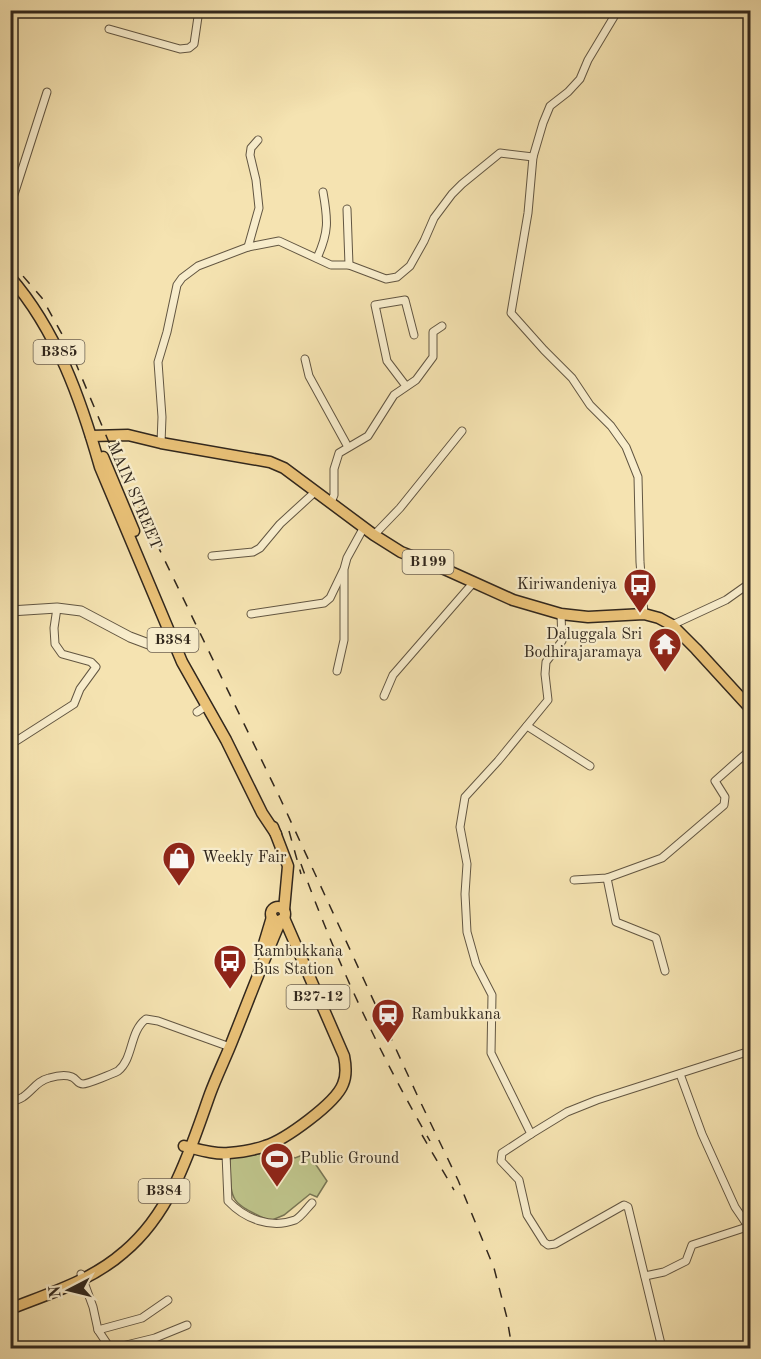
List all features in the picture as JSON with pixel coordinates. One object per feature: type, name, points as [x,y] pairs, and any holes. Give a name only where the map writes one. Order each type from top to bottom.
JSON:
[{"type":"main road","name":"B385","points":[[10,277],[32,305],[55,342],[91,436]]},
{"type":"main road","name":"B199","points":[[91,436],[128,435],[270,462],[284,468],[374,535],[401,552],[513,600],[561,614],[588,617],[644,614],[659,618],[672,625],[750,708]]},
{"type":"main road","name":"MAIN STREET","points":[[91,436],[107,486],[175,640],[201,709],[230,749],[262,813],[276,834]]},
{"type":"main road","name":"MAIN STREET","points":[[175,640],[240,753],[267,809],[288,866],[286,889],[279,915],[229,1043]]},
{"type":"main road","name":"B27-12","points":[[187,1147],[226,1154],[276,1142],[335,1098],[346,1077],[344,1056],[339,1043],[279,915]]},
{"type":"main road","name":"B384","points":[[10,1309],[82,1277],[124,1253],[149,1227],[169,1197],[229,1043]]},
{"type":"street","points":[[109,29],[180,49],[189,48],[194,44],[197,33],[199,10]]},
{"type":"street","points":[[618,10],[588,60],[580,79],[550,106],[543,123],[533,157],[528,213],[511,313],[572,378],[590,405],[611,426],[627,447],[638,477],[644,614]]},
{"type":"street","points":[[10,207],[47,92]]},
{"type":"street","points":[[248,247],[259,208],[250,154],[251,148],[258,140]]},
{"type":"street","points":[[161,443],[162,417],[158,362],[177,285],[182,278],[198,266],[248,247],[279,241],[331,265],[349,265],[386,279],[397,277],[410,266],[434,218],[462,184],[500,153],[533,157]]},
{"type":"street","points":[[317,258],[324,243],[328,221],[323,192]]},
{"type":"street","points":[[347,209],[349,265]]},
{"type":"street","points":[[406,386],[387,361],[375,305],[405,300],[414,335]]},
{"type":"street","points":[[331,502],[334,495],[334,469],[339,453],[368,436],[394,395],[416,380],[433,357],[433,332],[442,326]]},
{"type":"street","points":[[305,359],[309,376],[348,447]]},
{"type":"street","points":[[374,535],[400,508],[462,431]]},
{"type":"street","points":[[212,556],[253,552],[260,548],[280,524],[316,491]]},
{"type":"street","points":[[251,614],[324,603],[330,598],[347,558],[364,527]]},
{"type":"street","points":[[337,671],[344,640],[344,569]]},
{"type":"street","points":[[384,696],[393,675],[473,583]]},
{"type":"street","points":[[672,625],[726,600],[750,583]]},
{"type":"street","points":[[10,611],[57,608],[81,611],[130,637],[154,646],[175,640]]},
{"type":"street","points":[[10,745],[74,704],[80,689],[96,667],[92,662],[62,654],[55,644],[54,628],[57,608]]},
{"type":"street","points":[[531,1134],[491,1053],[492,995],[476,964],[467,932],[465,894],[467,864],[460,827],[465,797],[548,700],[546,662],[562,640],[561,614]]},
{"type":"street","points":[[527,726],[590,766]]},
{"type":"street","points":[[574,880],[607,878],[662,858],[724,804],[725,797],[716,781],[750,750]]},
{"type":"street","points":[[607,878],[616,922],[656,938],[665,971]]},
{"type":"street","points":[[10,1103],[24,1097],[38,1082],[48,1078],[64,1075],[85,1084],[116,1072],[124,1064],[139,1024],[146,1019],[229,1043]]},
{"type":"street","points":[[662,1348],[628,1207],[624,1206],[555,1244],[548,1245],[527,1215],[519,1180],[501,1161],[502,1154],[567,1112],[597,1100],[750,1051]]},
{"type":"street","points":[[645,1276],[664,1272],[686,1261],[692,1245],[749,1228],[735,1207],[702,1134],[680,1074]]},
{"type":"street","points":[[226,1154],[228,1201],[236,1209],[268,1224],[297,1219],[312,1203]]},
{"type":"street","points":[[82,1277],[93,1307],[98,1330],[112,1348],[155,1338],[187,1325]]},
{"type":"street","points":[[98,1330],[142,1318],[168,1300]]},
{"type":"green space","name":"Public Ground","points":[[281,1151],[295,1158],[308,1153],[327,1181],[317,1197],[310,1194],[284,1215],[270,1221],[246,1209],[235,1199],[231,1184],[230,1158]]},
{"type":"railway","points":[[10,261],[42,298],[69,347],[118,464],[280,798],[458,1180],[494,1268],[512,1348]]},
{"type":"railway","points":[[289,831],[301,874]]},
{"type":"railway","points":[[301,864],[360,1006],[393,1074],[430,1141]]},
{"type":"railway","points":[[422,1135],[454,1190]]},
{"type":"place","name":"Kiriwandeniya","points":[[640,614]]},
{"type":"place","name":"Daluggala Sri Bodhirajaramaya","points":[[665,673]]},
{"type":"place","name":"Weekly Fair","points":[[179,887]]},
{"type":"place","name":"Rambukkana Bus Station","points":[[230,990]]},
{"type":"place","name":"Rambukkana","points":[[388,1044]]},
{"type":"place","name":"Public Ground","points":[[277,1188]]}]
